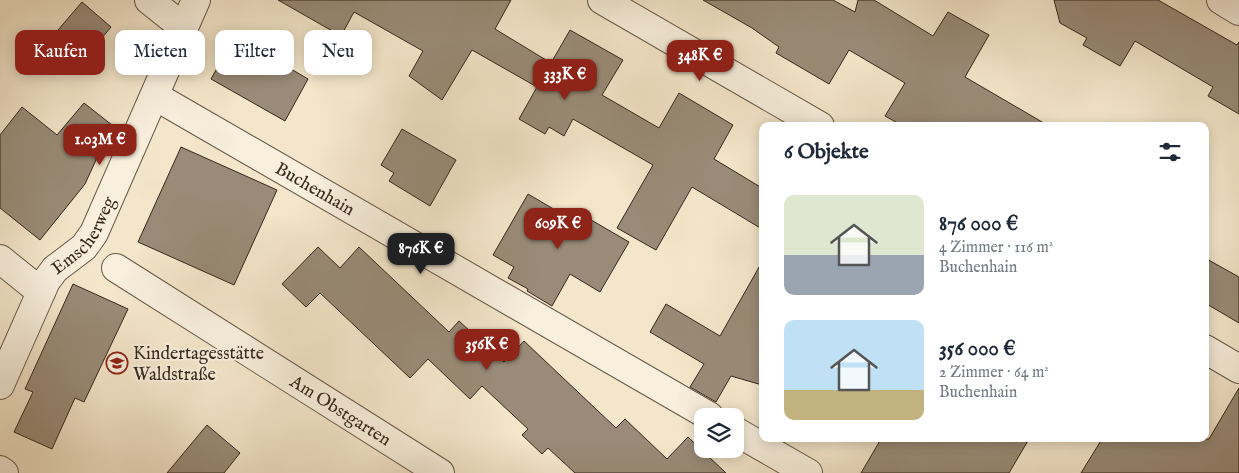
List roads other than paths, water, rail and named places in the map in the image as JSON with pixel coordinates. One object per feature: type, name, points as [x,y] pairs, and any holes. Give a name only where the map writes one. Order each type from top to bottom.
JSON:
[{"type":"street","points":[[149,0],[184,28]]},
{"type":"street","name":"Emscherweg","points":[[0,385],[46,281],[55,269],[84,247],[94,232],[196,0]]},
{"type":"street","points":[[602,0],[813,122]]},
{"type":"street","points":[[1221,0],[1239,11]]},
{"type":"street","name":"Buchenhain","points":[[155,96],[695,408]]},
{"type":"street","points":[[0,259],[41,292]]},
{"type":"street","name":"Am Obstgarten","points":[[116,268],[440,473]]},
{"type":"street","points":[[1209,351],[1239,369]]},
{"type":"street","points":[[744,436],[808,473]]},
{"type":"street","points":[[0,470],[4,473]]},
{"type":"place","name":"Kindertagesstätte Waldstraße","points":[[117,363]]}]
